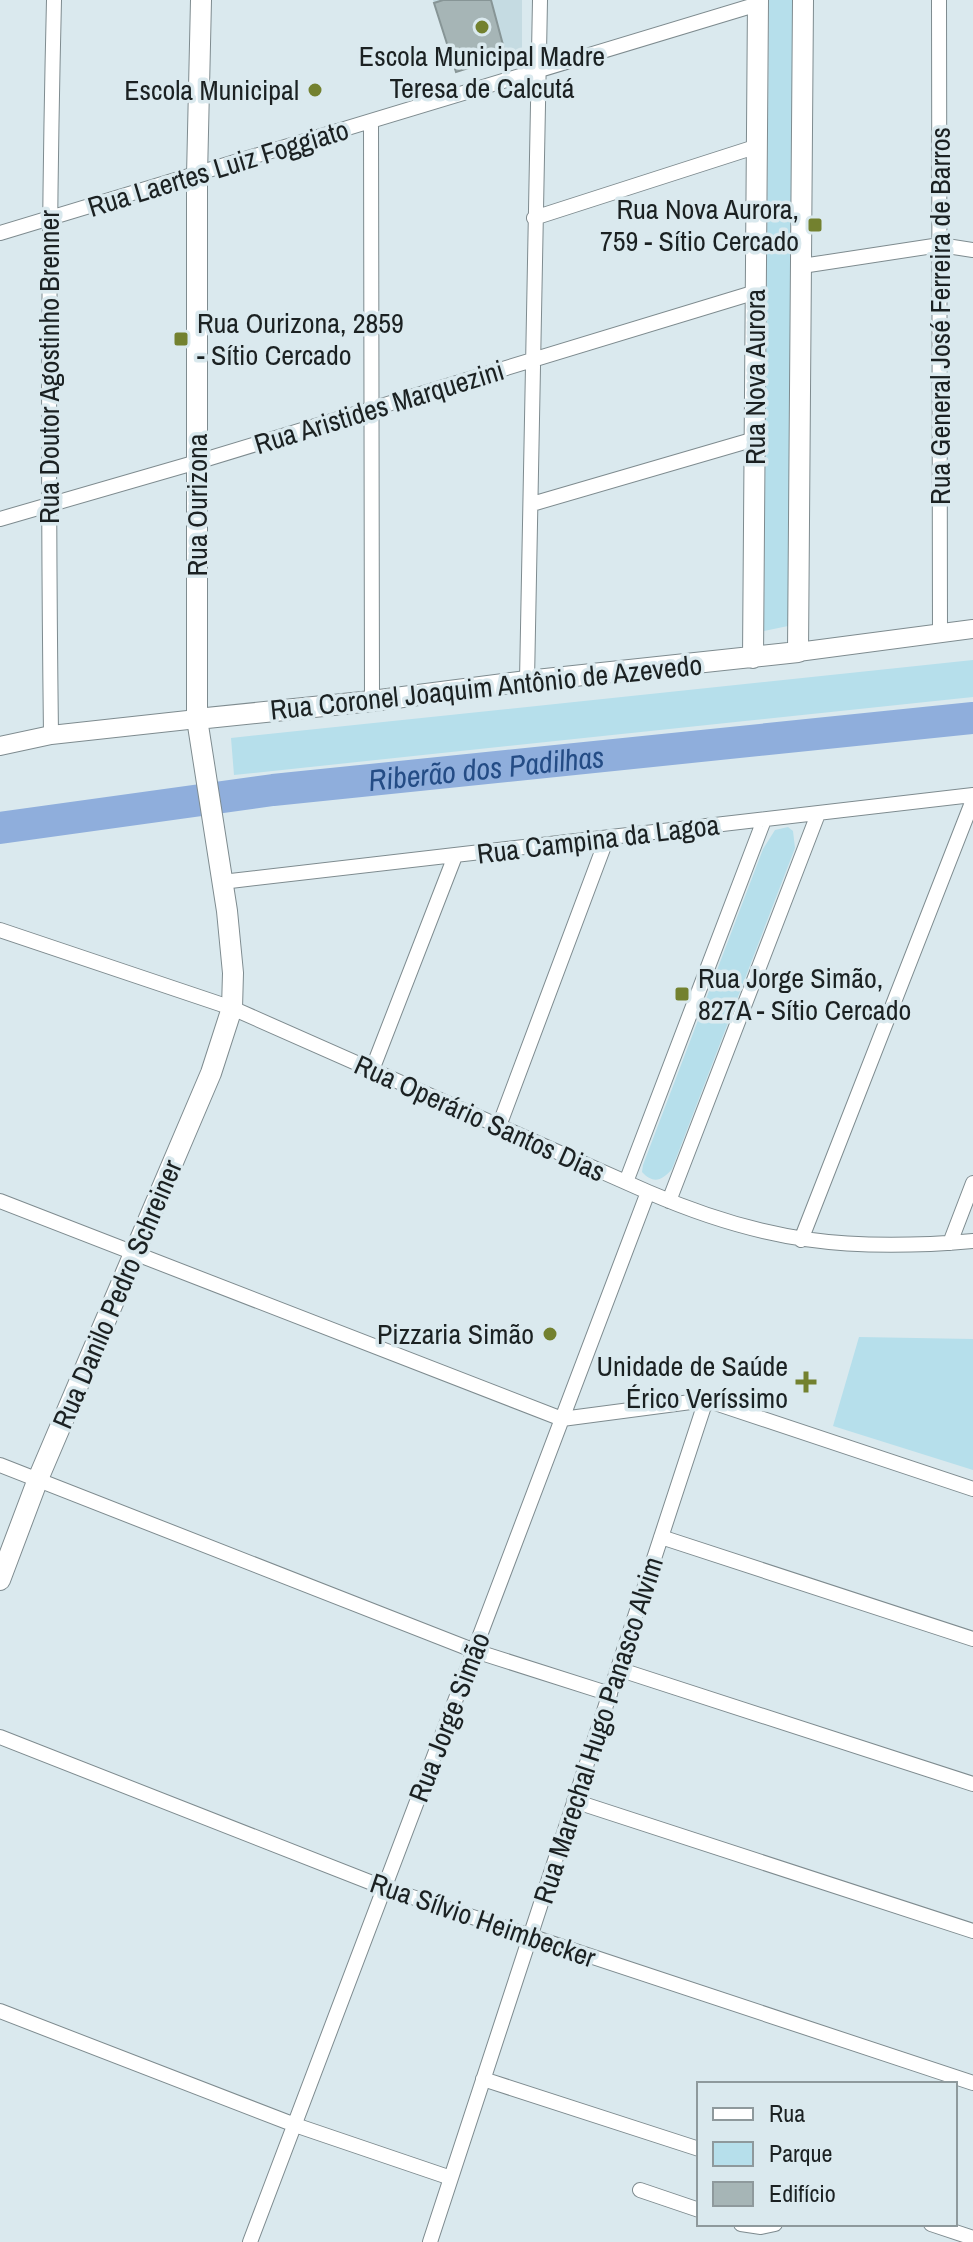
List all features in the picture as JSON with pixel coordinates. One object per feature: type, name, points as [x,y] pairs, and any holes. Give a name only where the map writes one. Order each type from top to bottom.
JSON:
[{"type":"main road","name":"Rua Ourizona","points":[[201,0],[197,176],[197,719],[231,944],[232,1008]]},
{"type":"main road","name":"Rua Nova Aurora","points":[[798,652],[803,0]]},
{"type":"main road","name":"Rua Nova Aurora","points":[[753,658],[758,2]]},
{"type":"main road","name":"Rua Coronel Joaquim Antônio de Azevedo","points":[[197,719],[798,652]]},
{"type":"main road","points":[[197,685],[204,699],[223,715]]},
{"type":"main road","name":"Rua Danilo Pedro Schreiner","points":[[0,1580],[38,1479],[220,1050],[232,1008]]},
{"type":"street","name":"Rua Doutor Agostinho Brenner","points":[[51,735],[49,219],[54,0]]},
{"type":"street","points":[[527,681],[540,0]]},
{"type":"street","name":"Rua General José Ferreira de Barros","points":[[939,0],[940,633]]},
{"type":"street","name":"Rua Laertes Luiz Foggiato","points":[[0,233],[197,176],[758,2]]},
{"type":"street","points":[[371,122],[372,701]]},
{"type":"street","points":[[534,218],[758,146]]},
{"type":"street","points":[[802,266],[940,245],[973,250]]},
{"type":"street","name":"Rua Aristides Marquezini","points":[[0,519],[756,292]]},
{"type":"street","points":[[532,504],[755,439]]},
{"type":"street","name":"Rua Coronel Joaquim Antônio de Azevedo","points":[[798,652],[973,629]]},
{"type":"street","name":"Rua Coronel Joaquim Antônio de Azevedo","points":[[0,746],[51,735],[197,719]]},
{"type":"street","points":[[801,1240],[973,798]]},
{"type":"street","name":"Rua Campina da Lagoa","points":[[222,882],[973,798]]},
{"type":"street","points":[[669,1201],[818,814]]},
{"type":"street","points":[[626,1182],[764,820]]},
{"type":"street","points":[[499,1126],[607,838]]},
{"type":"street","points":[[372,1070],[455,856]]},
{"type":"street","name":"Rua Operário Santos Dias","points":[[0,930],[232,1008],[718,1220],[801,1240],[856,1246],[973,1241]]},
{"type":"street","points":[[950,1243],[973,1183]]},
{"type":"street","name":"Rua Jorge Simão","points":[[250,2242],[648,1192]]},
{"type":"street","points":[[0,1201],[562,1419],[706,1400],[973,1489]]},
{"type":"street","name":"Rua Marechal Hugo Panasco Alvim","points":[[430,2242],[706,1400]]},
{"type":"street","points":[[0,1465],[475,1651],[610,1694]]},
{"type":"street","points":[[661,1537],[973,1639]]},
{"type":"street","points":[[618,1669],[973,1784]]},
{"type":"street","name":"Rua Sílvio Heimbecker","points":[[0,1737],[385,1888],[973,2083]]},
{"type":"street","points":[[574,1801],[973,1931]]},
{"type":"street","points":[[0,2011],[295,2125],[451,2178]]},
{"type":"street","points":[[483,2079],[697,2148]]},
{"type":"street","points":[[640,2190],[697,2209]]},
{"type":"street","points":[[937,2226],[973,2238]]},
{"type":"shaded area","name":"Escola Municipal Madre Teresa de Calcutá","points":[[433,0],[522,0],[522,51],[456,72]]},
{"type":"green space","points":[[769,0],[794,0],[788,626],[764,631]]},
{"type":"green space","points":[[973,660],[973,697],[234,775],[231,738]]},
{"type":"green space","points":[[788,827],[793,831],[795,848],[672,1169],[661,1178],[650,1178],[642,1172],[643,1165],[763,849],[775,830]]},
{"type":"green space","points":[[859,1337],[973,1339],[973,1470],[833,1426]]},
{"type":"building","name":"Escola Municipal Madre Teresa de Calcutá","points":[[443,0],[491,0],[506,56],[456,72],[434,3]]},
{"type":"waterway","name":"Riberão dos Padilhas","points":[[0,828],[273,790],[973,718]]},
{"type":"place","name":"Escola Municipal Madre Teresa de Calcutá","points":[[482,27]]},
{"type":"place","name":"Escola Municipal","points":[[315,90]]},
{"type":"place","name":"Rua Nova Aurora, 759 - Sítio Cercado","points":[[815,225]]},
{"type":"place","name":"Rua Ourizona, 2859 - Sítio Cercado","points":[[181,339]]},
{"type":"place","name":"Rua Jorge Simão, 827A - Sítio Cercado","points":[[682,994]]},
{"type":"place","name":"Pizzaria Simão","points":[[550,1334]]},
{"type":"place","name":"Unidade de Saúde Érico Veríssimo","points":[[806,1382]]}]
